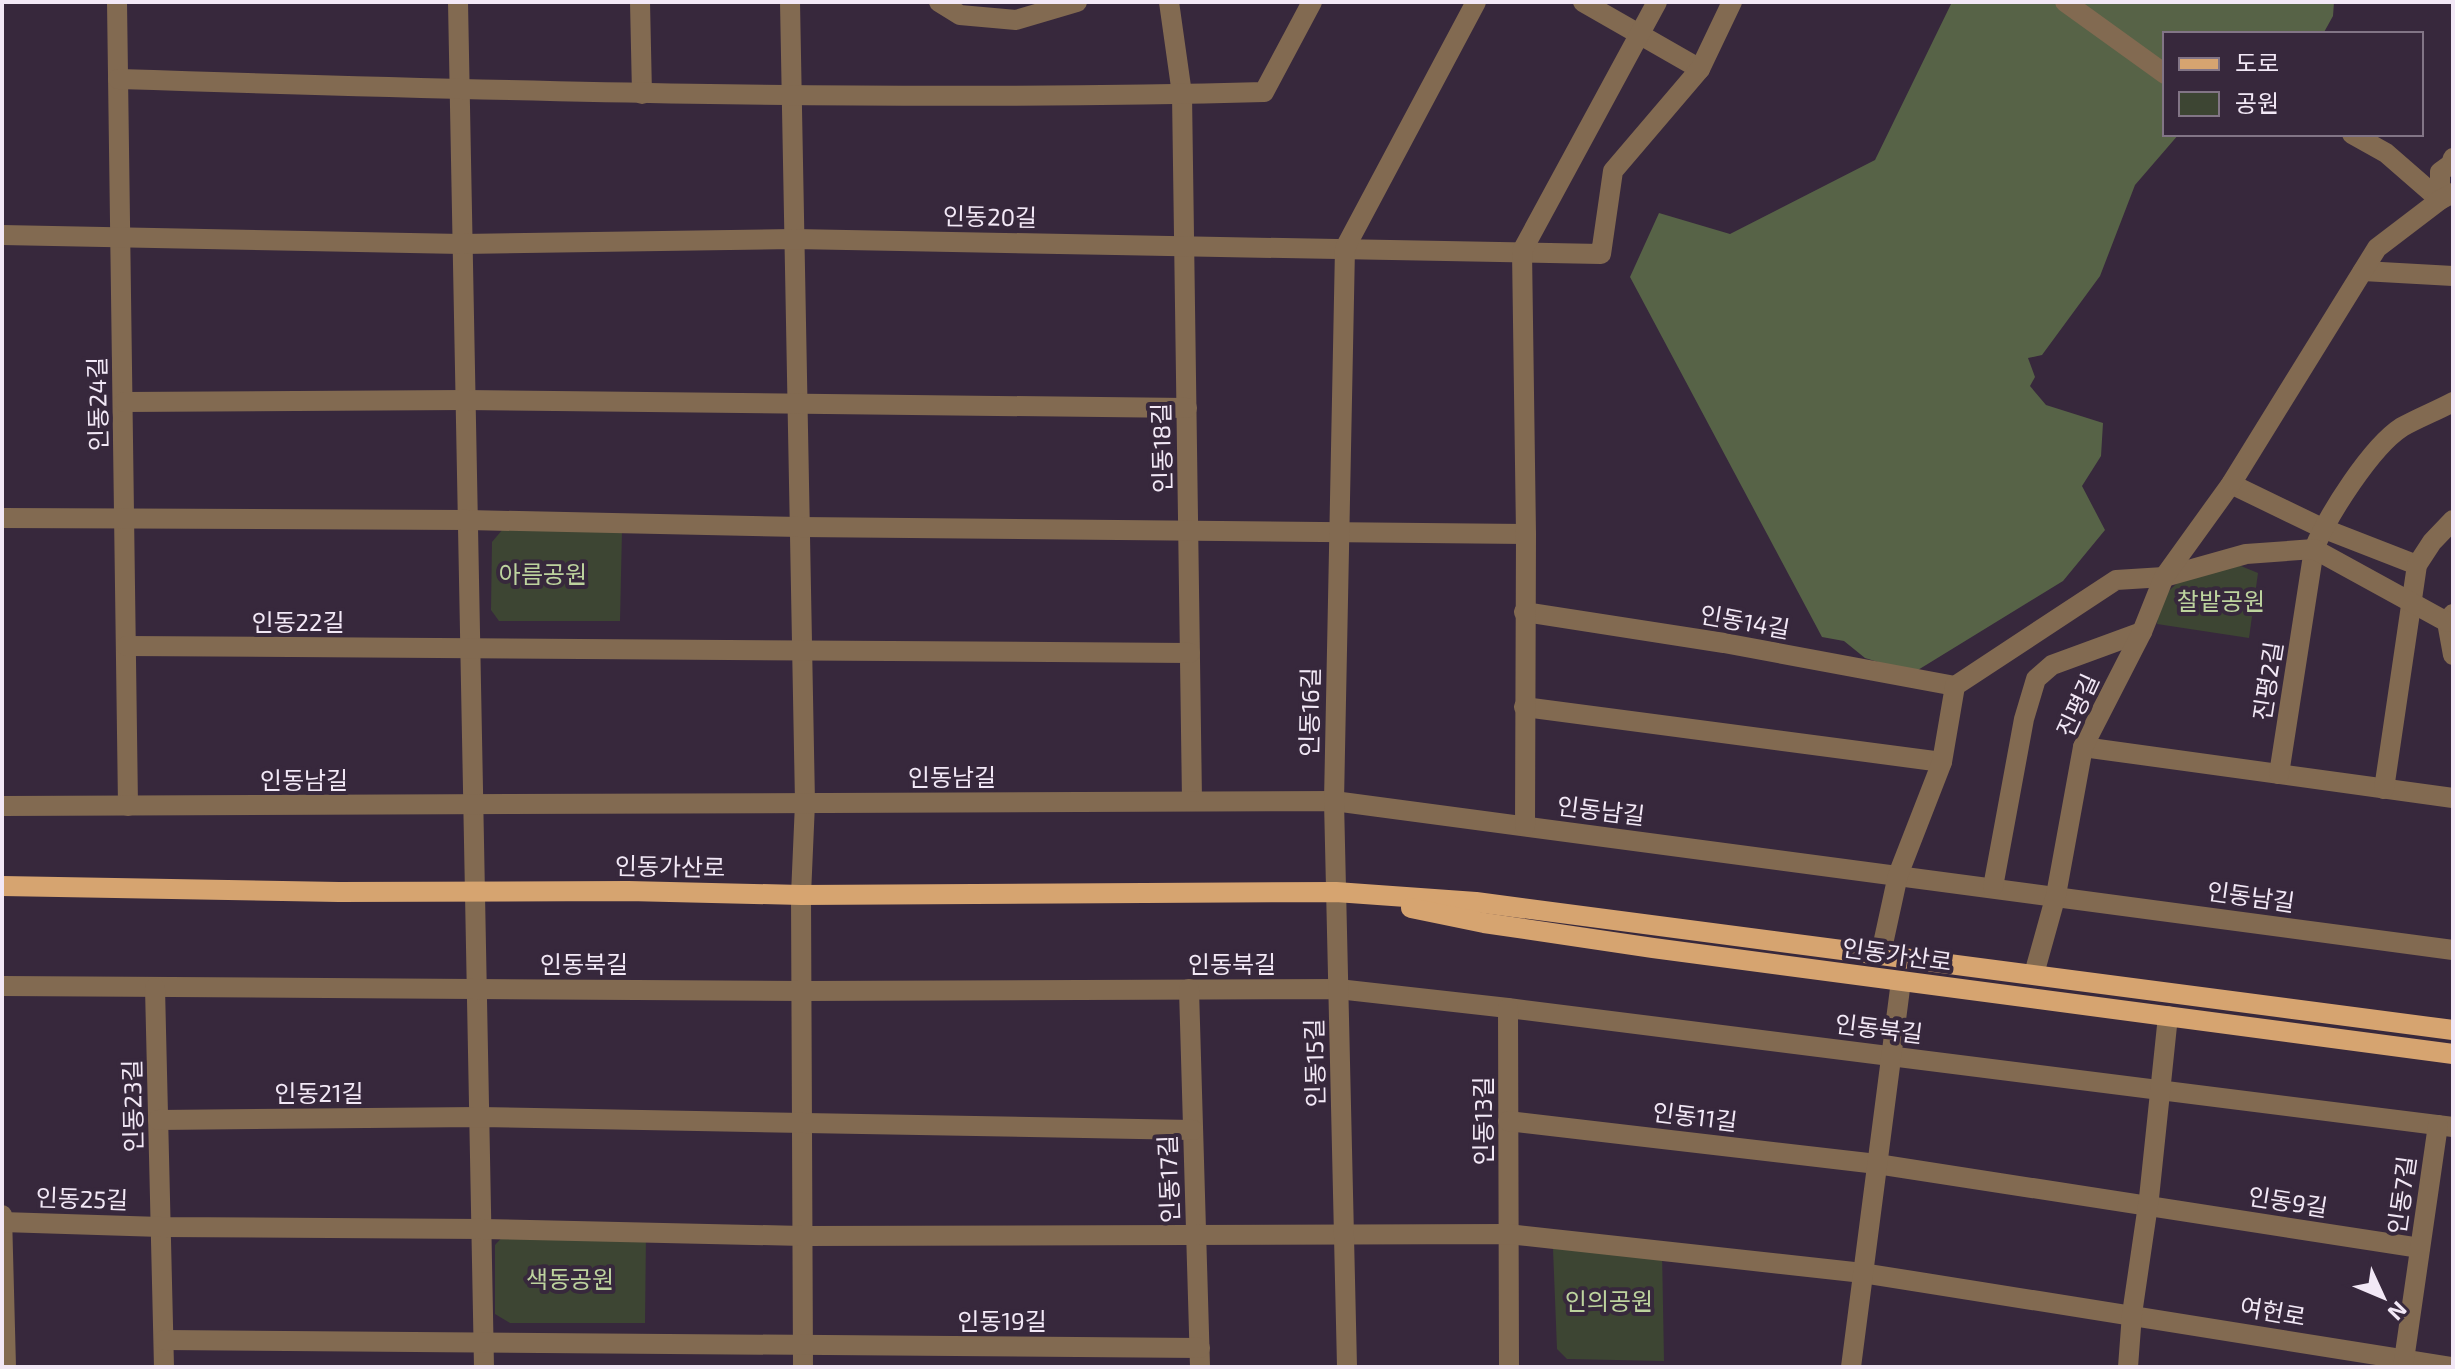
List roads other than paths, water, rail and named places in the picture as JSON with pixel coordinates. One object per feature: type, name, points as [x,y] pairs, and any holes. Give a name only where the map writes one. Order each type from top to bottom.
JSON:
[{"type":"main road","name":"인동가산로","points":[[2,886],[801,895],[1336,892],[1476,902],[2453,1030]]},
{"type":"main road","name":"인동가산로","points":[[1336,892],[1484,923],[2453,1054]]},
{"type":"street","name":"인동24길","points":[[117,2],[128,806]]},
{"type":"street","points":[[458,2],[484,1367]]},
{"type":"street","points":[[640,2],[642,94]]},
{"type":"street","points":[[790,2],[805,803],[801,895],[803,1367]]},
{"type":"street","points":[[939,2],[960,15],[1016,20],[1077,2]]},
{"type":"street","name":"인동18길","points":[[1169,2],[1182,94],[1192,801]]},
{"type":"street","points":[[118,79],[792,96],[1264,92],[1312,2]]},
{"type":"street","name":"인동16길","points":[[1336,892],[1334,801],[1345,248],[1476,2]]},
{"type":"street","points":[[1583,2],[1700,69]]},
{"type":"street","points":[[1525,826],[1526,534],[1522,251],[1657,2]]},
{"type":"street","points":[[1185,245],[1601,254],[1613,171],[1700,69],[1732,2]]},
{"type":"street","points":[[2065,2],[2163,73]]},
{"type":"street","points":[[2356,136],[2386,153],[2447,197]]},
{"type":"street","points":[[2447,197],[2440,172],[2451,164],[2453,158]]},
{"type":"street","name":"진평길","points":[[2034,974],[2056,895],[2083,747],[2142,632],[2164,577],[2231,484],[2377,248],[2447,197]]},
{"type":"street","points":[[2,235],[462,244]]},
{"type":"street","name":"인동20길","points":[[462,244],[794,239],[1185,245]]},
{"type":"street","points":[[2363,271],[2453,276]]},
{"type":"street","points":[[124,402],[465,400],[1187,408]]},
{"type":"street","name":"진평2길","points":[[2279,774],[2314,549],[2322,528],[2375,451],[2401,428],[2453,402]]},
{"type":"street","points":[[2231,484],[2322,528],[2417,565]]},
{"type":"street","points":[[2,518],[468,520],[800,527],[1526,534]]},
{"type":"street","points":[[2384,789],[2417,565],[2432,542],[2453,520]]},
{"type":"street","points":[[1881,953],[1898,875],[1942,762],[1955,686],[2116,580],[2164,577],[2246,554],[2314,549],[2410,601],[2450,618],[2453,655]]},
{"type":"street","name":"인동14길","points":[[1524,612],[1724,643],[1955,686]]},
{"type":"street","points":[[1993,887],[2024,719],[2036,679],[2052,665],[2142,632]]},
{"type":"street","name":"인동22길","points":[[126,646],[470,648]]},
{"type":"street","points":[[470,648],[1190,653]]},
{"type":"street","points":[[1524,707],[1942,762]]},
{"type":"street","points":[[2083,747],[2453,798]]},
{"type":"street","name":"인동남길","points":[[2,806],[1334,801],[2453,950]]},
{"type":"street","name":"인동15길","points":[[1336,892],[1347,1367]]},
{"type":"street","points":[[1851,1367],[1901,981]]},
{"type":"street","name":"인동북길","points":[[2,986],[802,991],[1338,989],[2445,1126]]},
{"type":"street","name":"인동23길","points":[[155,988],[164,1367]]},
{"type":"street","name":"인동17길","points":[[1189,989],[1200,1357]]},
{"type":"street","name":"인동13길","points":[[1508,1008],[1509,1367]]},
{"type":"street","points":[[2128,1367],[2168,1016]]},
{"type":"street","points":[[479,1117],[1193,1130]]},
{"type":"street","name":"인동21길","points":[[158,1120],[479,1117]]},
{"type":"street","name":"인동11길","points":[[1508,1121],[1877,1164]]},
{"type":"street","name":"인동7길","points":[[2404,1364],[2420,1248],[2445,1126]]},
{"type":"street","name":"인동9길","points":[[1877,1164],[2420,1248]]},
{"type":"street","name":"인동25길","points":[[2,1215],[6,1367]]},
{"type":"street","name":"인동25길","points":[[2,1222],[161,1227]]},
{"type":"street","points":[[161,1227],[482,1229],[803,1236],[1508,1234],[1863,1273],[2132,1314]]},
{"type":"street","name":"여헌로","points":[[2132,1314],[2404,1364],[2452,1367]]},
{"type":"street","points":[[164,1340],[483,1342]]},
{"type":"street","name":"인동19길","points":[[483,1342],[803,1345],[1200,1357]]},
{"type":"park label","name":"아름공원","points":[[543,573]]},
{"type":"park label","name":"찰밭공원","points":[[2221,600]]},
{"type":"park label","name":"색동공원","points":[[570,1278]]},
{"type":"park label","name":"인의공원","points":[[1609,1300]]}]
